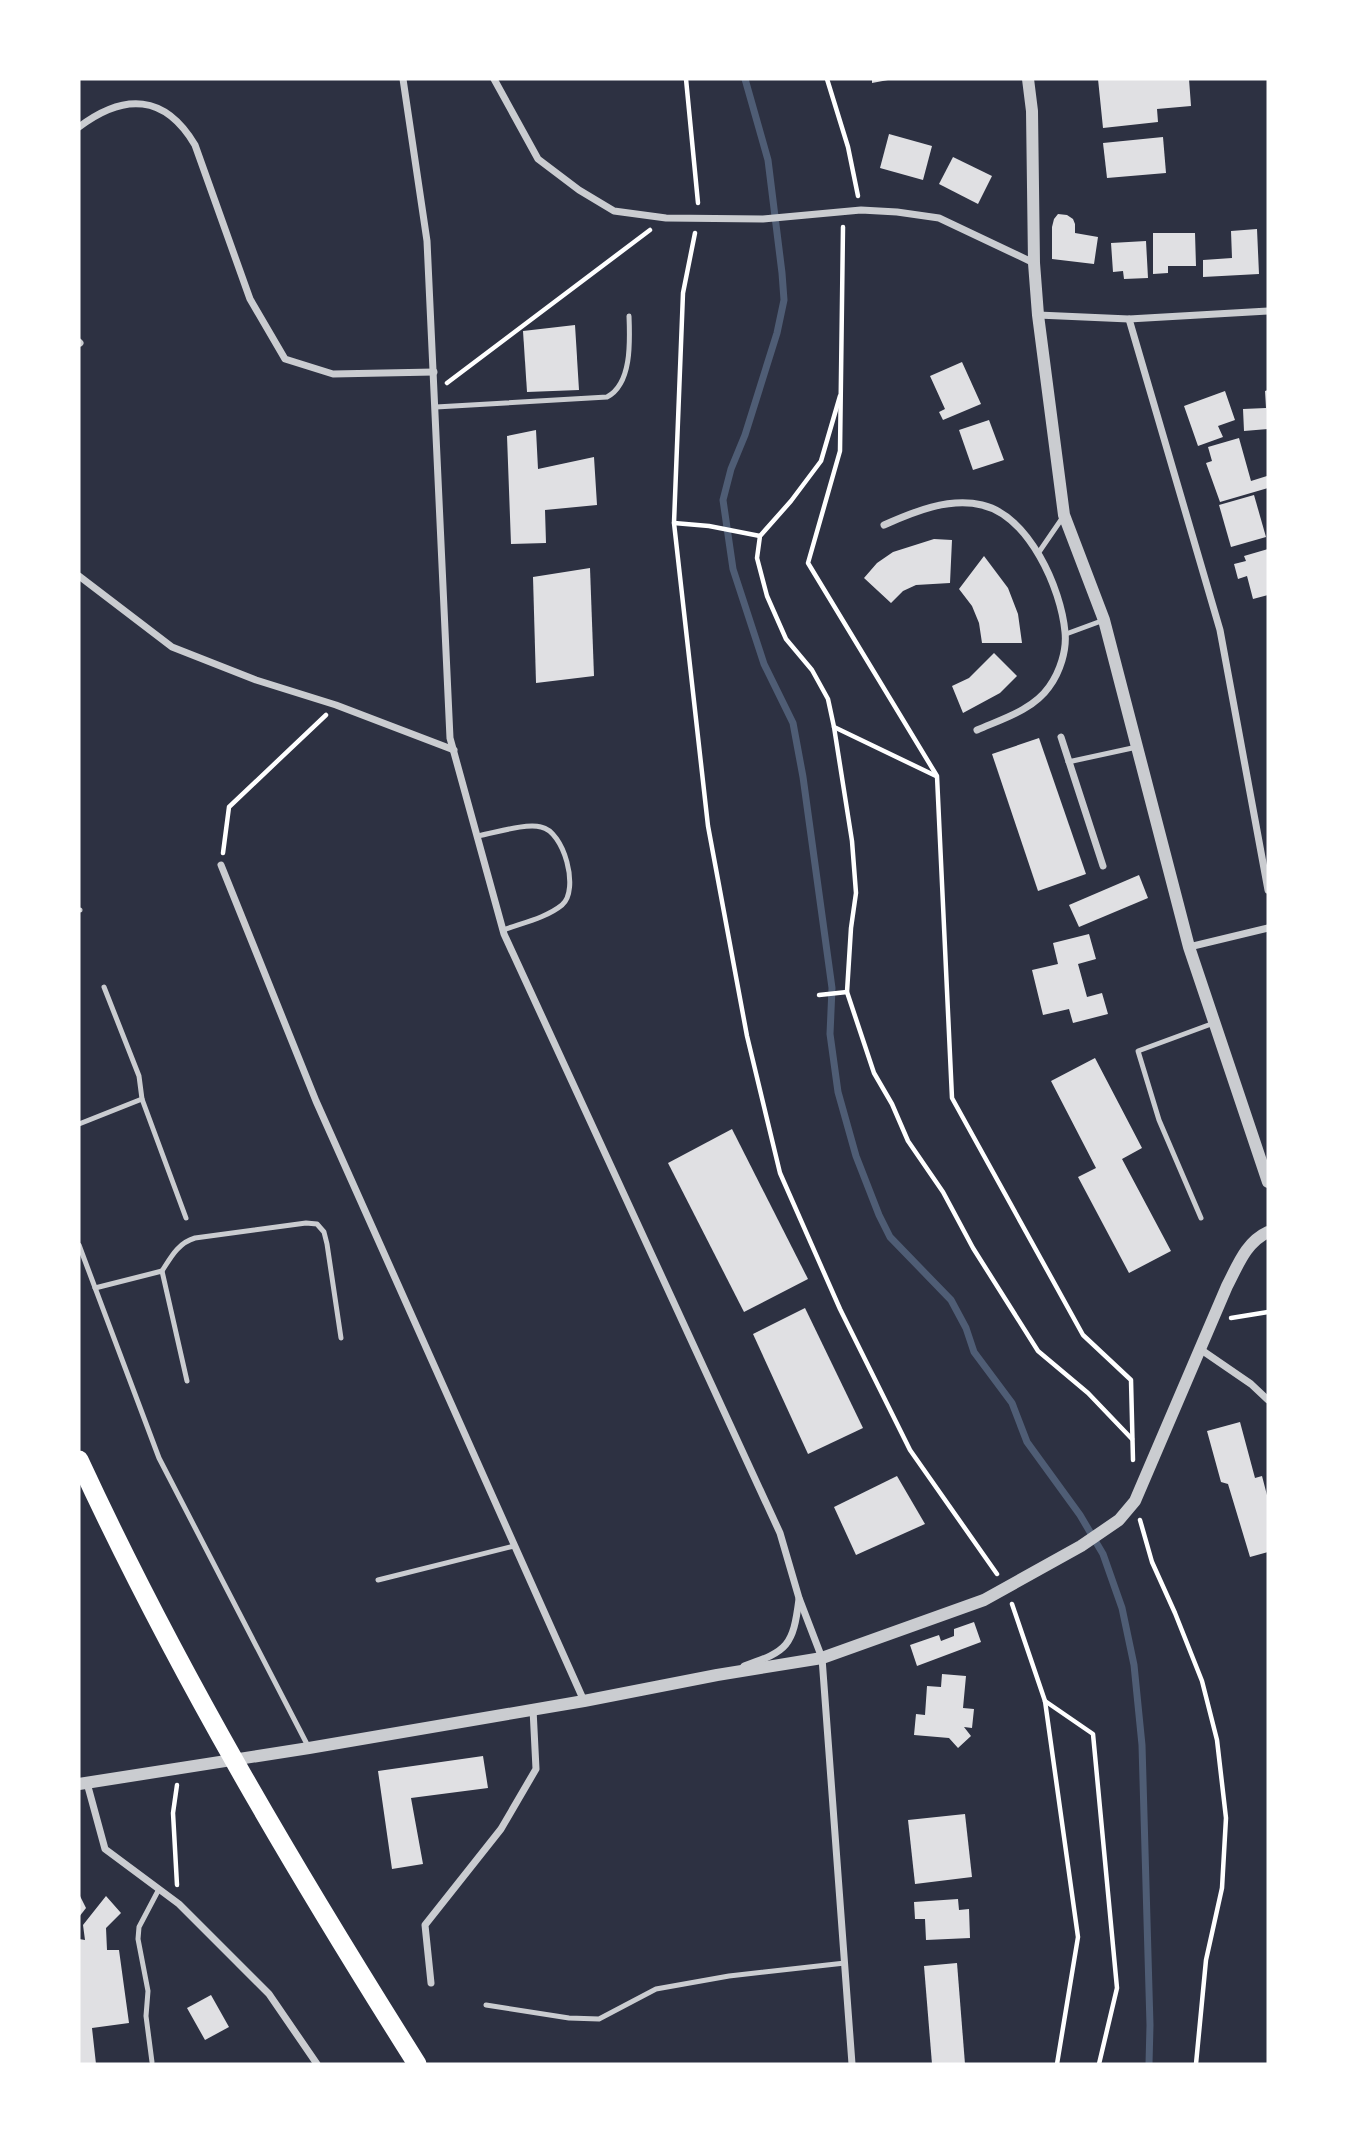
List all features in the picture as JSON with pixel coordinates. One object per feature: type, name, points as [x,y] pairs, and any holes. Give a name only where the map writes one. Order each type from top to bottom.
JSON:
[{"type":"highway","points":[[79,1460],[152,1611],[267,1819],[417,2064]]},
{"type":"street","points":[[403,79],[428,241],[450,738],[503,930],[780,1534],[799,1598],[822,1658],[852,2064]]},
{"type":"street","points":[[494,79],[537,159],[579,190],[614,211],[666,218],[763,219],[861,210],[939,218],[1034,263]]},
{"type":"street","points":[[1028,79],[1032,111],[1034,263],[1038,315],[1064,515],[1104,620],[1189,947],[1268,1182]]},
{"type":"street","points":[[79,127],[110,108],[139,104],[166,111],[185,128],[195,145],[250,299],[285,359],[333,374],[434,372]]},
{"type":"street","points":[[1038,315],[1129,319],[1268,311]]},
{"type":"street","points":[[1129,319],[1220,630],[1268,890]]},
{"type":"street","points":[[884,525],[912,512],[944,505],[982,505],[1000,513],[1020,530],[1039,552],[1051,577],[1066,634],[1057,672],[1041,697],[1028,707],[977,730]]},
{"type":"street","points":[[79,576],[172,647],[256,680],[336,705],[454,750]]},
{"type":"street","points":[[1060,737],[1103,866]]},
{"type":"street","points":[[221,865],[316,1101],[584,1701]]},
{"type":"street","points":[[1189,947],[1268,928]]},
{"type":"street","points":[[317,2064],[269,1994],[178,1904],[105,1849],[83,1783],[309,1748],[822,1658],[984,1600],[1081,1546],[1119,1520],[1135,1501],[1242,1256],[1255,1238],[1268,1232]]},
{"type":"street","points":[[1200,1349],[1251,1384],[1268,1400]]},
{"type":"street","points":[[717,1675],[784,1649],[795,1628],[799,1598]]},
{"type":"street","points":[[431,1983],[425,1926],[501,1829],[536,1769],[533,1709]]},
{"type":"lane","points":[[436,407],[607,397],[615,392],[622,379],[629,349],[629,317]]},
{"type":"lane","points":[[1039,552],[1064,515]]},
{"type":"lane","points":[[1066,634],[1104,620]]},
{"type":"lane","points":[[1068,762],[1137,747]]},
{"type":"lane","points":[[477,836],[539,826],[551,830],[560,842],[565,856],[570,876],[568,898],[563,904],[539,917],[503,930]]},
{"type":"lane","points":[[104,987],[139,1076],[142,1099],[186,1218]]},
{"type":"lane","points":[[1201,1218],[1160,1120],[1138,1051],[1214,1023]]},
{"type":"lane","points":[[79,1124],[142,1099]]},
{"type":"lane","points":[[95,1288],[162,1271],[177,1249],[186,1241],[195,1238],[306,1223],[317,1224],[324,1232],[327,1244],[341,1338]]},
{"type":"lane","points":[[79,1245],[159,1458],[309,1748]]},
{"type":"lane","points":[[162,1271],[187,1381]]},
{"type":"lane","points":[[378,1580],[514,1546]]},
{"type":"lane","points":[[152,2062],[146,2016],[148,1991],[138,1939],[139,1927],[159,1888]]},
{"type":"lane","points":[[486,2005],[569,2018],[599,2019],[656,1989],[729,1976],[845,1963]]},
{"type":"path","points":[[686,79],[698,217],[683,293],[674,523],[708,826],[747,1036],[780,1172],[841,1309],[910,1450],[1006,1587],[1045,1701],[1078,1937],[1057,2064]]},
{"type":"path","points":[[827,79],[848,147],[861,210]]},
{"type":"path","points":[[843,212],[840,451],[808,563],[937,776],[952,1098],[1083,1335],[1131,1380],[1133,1464]]},
{"type":"path","points":[[435,392],[666,218]]},
{"type":"path","points":[[842,389],[821,461],[760,536],[757,558],[767,596],[786,639],[812,670],[828,699],[834,727],[852,841],[856,893],[844,992],[874,1073],[892,1104],[908,1141],[943,1192],[1007,1304],[1038,1351],[1088,1393],[1132,1439]]},
{"type":"path","points":[[674,523],[709,526],[760,536]]},
{"type":"path","points":[[221,865],[229,807],[336,705]]},
{"type":"path","points":[[834,727],[937,776]]},
{"type":"path","points":[[819,995],[844,992]]},
{"type":"path","points":[[1210,1325],[1231,1318],[1268,1312]]},
{"type":"path","points":[[1135,1501],[1152,1562],[1202,1681],[1217,1740],[1226,1818],[1222,1888],[1206,1960],[1196,2064]]},
{"type":"path","points":[[1045,1701],[1093,1734],[1117,1988],[1099,2064]]},
{"type":"path","points":[[178,1904],[173,1813],[179,1767]]},
{"type":"building","points":[[872,79],[888,79],[888,80],[872,83]]},
{"type":"building","points":[[1098,79],[1189,79],[1191,106],[1157,109],[1158,122],[1103,128]]},
{"type":"building","points":[[889,134],[932,146],[923,180],[880,168]]},
{"type":"building","points":[[1163,137],[1166,173],[1107,178],[1103,143]]},
{"type":"building","points":[[953,157],[992,176],[978,204],[939,184]]},
{"type":"building","points":[[1058,214],[1073,219],[1075,233],[1098,237],[1094,264],[1052,259],[1052,227]]},
{"type":"building","points":[[1257,229],[1259,274],[1203,277],[1203,260],[1232,258],[1231,231]]},
{"type":"building","points":[[1153,233],[1195,233],[1196,266],[1168,266],[1168,273],[1153,274]]},
{"type":"building","points":[[1146,241],[1148,278],[1124,279],[1123,271],[1113,272],[1111,243]]},
{"type":"building","points":[[575,325],[579,390],[527,392],[523,331]]},
{"type":"building","points":[[962,362],[981,404],[943,420],[939,412],[945,409],[930,376]]},
{"type":"building","points":[[1268,390],[1268,429],[1244,431],[1243,409],[1266,408],[1265,391]]},
{"type":"building","points":[[1225,391],[1235,420],[1218,426],[1223,437],[1198,446],[1184,406]]},
{"type":"building","points":[[989,420],[1004,460],[973,470],[959,430]]},
{"type":"building","points":[[536,430],[538,469],[594,457],[597,505],[545,510],[546,543],[511,544],[507,436]]},
{"type":"building","points":[[1239,438],[1251,481],[1267,476],[1268,488],[1220,502],[1206,463],[1212,461],[1208,447]]},
{"type":"building","points":[[1254,495],[1266,537],[1231,547],[1219,505]]},
{"type":"building","points":[[934,539],[952,540],[950,583],[916,585],[903,591],[891,603],[864,578],[877,563],[893,552]]},
{"type":"building","points":[[1268,549],[1268,595],[1253,599],[1247,576],[1238,579],[1234,564],[1246,561],[1244,556]]},
{"type":"building","points":[[984,556],[1008,588],[1018,614],[1022,643],[982,643],[979,623],[972,606],[959,589]]},
{"type":"building","points":[[590,568],[594,676],[536,683],[533,577]]},
{"type":"building","points":[[994,653],[1017,676],[1000,693],[963,713],[952,686],[969,678]]},
{"type":"building","points":[[1039,738],[1086,874],[1038,891],[992,754]]},
{"type":"building","points":[[1139,875],[1148,898],[1079,927],[1069,905]]},
{"type":"building","points":[[1089,934],[1096,959],[1078,964],[1087,997],[1102,993],[1108,1014],[1073,1023],[1069,1009],[1043,1015],[1032,970],[1058,964],[1053,943]]},
{"type":"building","points":[[1095,1058],[1142,1148],[1122,1159],[1171,1251],[1129,1273],[1078,1177],[1096,1168],[1051,1081]]},
{"type":"building","points":[[732,1129],[808,1279],[744,1312],[668,1163]]},
{"type":"building","points":[[805,1308],[863,1428],[808,1454],[753,1334]]},
{"type":"building","points":[[1240,1422],[1255,1478],[1262,1476],[1268,1499],[1268,1552],[1250,1557],[1228,1484],[1221,1482],[1207,1431]]},
{"type":"building","points":[[897,1476],[925,1524],[856,1555],[834,1507]]},
{"type":"building","points":[[974,1622],[981,1642],[917,1666],[910,1645],[939,1635],[941,1641],[954,1636],[954,1629]]},
{"type":"building","points":[[942,1674],[966,1676],[963,1708],[974,1709],[972,1728],[964,1727],[971,1736],[958,1748],[949,1738],[914,1735],[916,1714],[925,1715],[927,1686],[941,1687]]},
{"type":"building","points":[[483,1756],[488,1788],[411,1798],[423,1864],[392,1869],[378,1771]]},
{"type":"building","points":[[965,1814],[972,1877],[915,1884],[908,1820]]},
{"type":"building","points":[[79,1894],[86,1908],[79,1917]]},
{"type":"building","points":[[106,1896],[121,1913],[106,1928],[107,1950],[119,1950],[129,2023],[92,2028],[96,2064],[79,2064],[79,1939],[85,1940],[83,1925]]},
{"type":"building","points":[[958,1899],[959,1910],[969,1909],[970,1938],[926,1940],[925,1919],[915,1919],[914,1902]]},
{"type":"building","points":[[957,1963],[965,2064],[932,2064],[924,1966]]},
{"type":"building","points":[[211,1995],[229,2027],[205,2040],[187,2008]]},
{"type":"waterway","points":[[745,79],[768,160],[784,300],[777,333],[723,500],[733,569],[764,664],[793,723],[832,988],[830,1034],[838,1092],[856,1156],[890,1237],[951,1300],[966,1328],[974,1352],[1012,1403],[1027,1442],[1080,1515],[1103,1554],[1122,1608],[1134,1665],[1142,1745],[1149,2064]]}]
